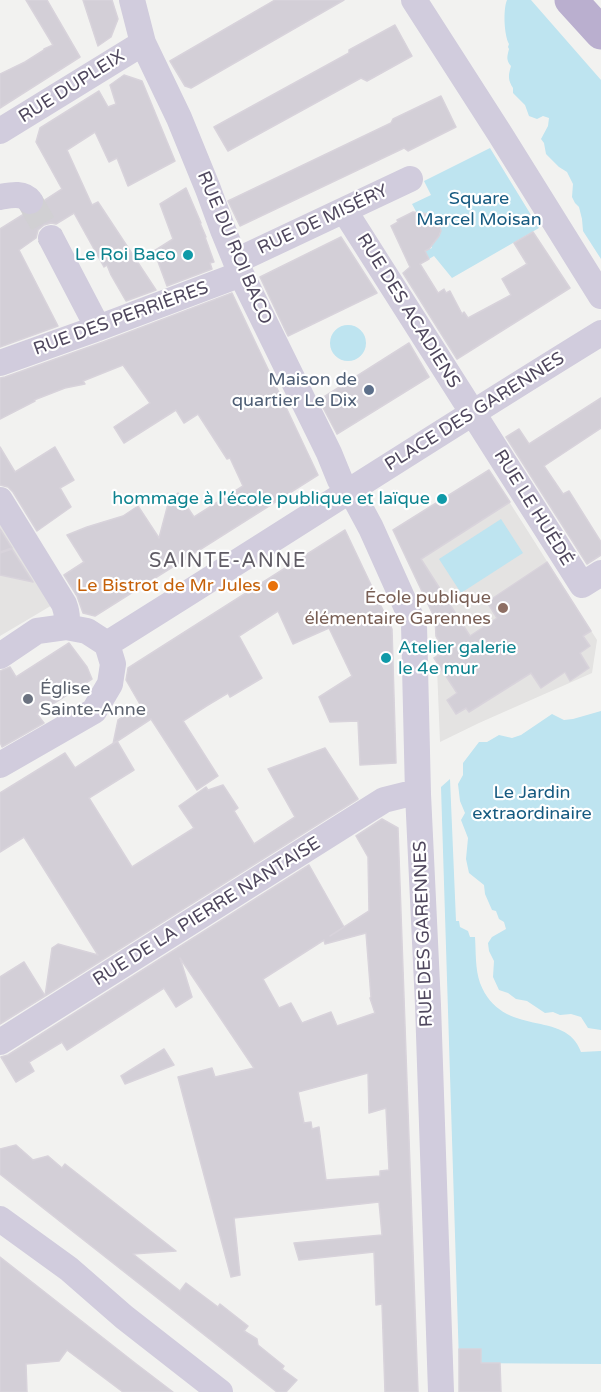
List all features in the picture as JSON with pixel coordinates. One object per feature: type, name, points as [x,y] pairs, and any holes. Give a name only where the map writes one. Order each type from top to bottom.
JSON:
[{"type":"main road","points":[[571,0],[601,33]]},
{"type":"street","name":"RUE DU ROI BACO","points":[[132,0],[143,43],[179,118],[238,268],[340,480],[348,491]]},
{"type":"street","points":[[414,0],[601,296]]},
{"type":"street","name":"RUE DUPLEIX","points":[[0,131],[143,43]]},
{"type":"street","name":"RUE DE MISÉRY","points":[[238,268],[344,210],[410,179]]},
{"type":"street","points":[[0,197],[23,195],[30,201]]},
{"type":"street","name":"RUE DES ACADIENS","points":[[344,210],[472,412]]},
{"type":"street","points":[[51,238],[98,328]]},
{"type":"street","name":"RUE DES PERRIÈRES","points":[[0,363],[98,328],[238,268]]},
{"type":"street","name":"PLACE DES GARENNES","points":[[107,644],[472,412],[601,333]]},
{"type":"street","name":"RUE LE HUÉDÉ","points":[[472,412],[582,585],[601,573]]},
{"type":"street","name":"RUE DES GARENNES","points":[[348,491],[357,502],[371,528],[414,624],[418,794],[428,1005],[441,1392]]},
{"type":"street","points":[[0,500],[64,603],[68,621],[66,627]]},
{"type":"street","points":[[0,656],[36,631],[66,627],[87,631],[107,644],[113,664],[110,684],[94,711],[0,765]]},
{"type":"street","name":"RUE DE LA PIERRE NANTAISE","points":[[0,1042],[384,800],[418,794]]},
{"type":"street","points":[[0,1219],[69,1269],[124,1317],[220,1392]]},
{"type":"shaded area","name":"École publique élémentaire Garennes","points":[[489,470],[597,640],[592,673],[440,742],[435,619],[393,530]]},
{"type":"shaded area","points":[[0,520],[54,604],[0,636]]},
{"type":"green space","points":[[507,0],[531,0],[601,80],[601,259],[583,231],[579,207],[572,197],[573,184],[567,172],[546,154],[541,139],[548,126],[549,118],[543,116],[537,119],[529,116],[525,105],[513,93],[509,78],[511,66],[507,58],[509,44],[506,35],[505,9]]},
{"type":"green space","name":"Square Marcel Moisan","points":[[490,148],[539,228],[452,278],[434,256],[429,259],[425,251],[432,248],[431,245],[440,234],[441,228],[437,219],[426,214],[418,215],[412,204],[431,195],[424,181]]},
{"type":"green space","points":[[348,325],[360,331],[366,343],[360,355],[348,361],[336,355],[330,343],[336,331]]},
{"type":"green space","points":[[501,519],[523,553],[461,593],[439,559]]},
{"type":"green space","name":"Le Jardin extraordinaire","points":[[601,711],[601,1030],[588,1028],[581,1017],[553,1012],[545,1013],[527,1001],[516,999],[499,990],[493,977],[494,961],[488,943],[492,937],[506,929],[496,911],[492,910],[484,885],[469,873],[466,859],[468,838],[461,820],[465,813],[460,801],[458,784],[463,775],[463,763],[479,742],[487,742],[499,735],[512,738],[521,735],[552,714],[564,720]]},
{"type":"green space","points":[[450,779],[456,921],[459,921],[460,927],[468,931],[470,937],[475,937],[476,966],[480,983],[490,1001],[503,1012],[562,1031],[573,1039],[581,1052],[601,1051],[601,1364],[459,1363],[441,787]]},
{"type":"building","points":[[26,0],[47,0],[80,57],[0,108],[0,74],[53,45]]},
{"type":"building","points":[[83,0],[112,0],[118,19],[111,37],[98,46]]},
{"type":"building","points":[[275,0],[344,0],[191,88],[185,86],[170,61]]},
{"type":"building","points":[[395,25],[412,56],[367,81],[361,78],[228,151],[214,127],[349,53],[349,50]]},
{"type":"building","points":[[124,75],[142,81],[175,161],[128,186],[117,158],[109,162],[95,132],[67,150],[92,205],[98,202],[156,290],[126,301],[107,265],[104,267],[74,213],[56,224],[44,225],[38,230],[36,238],[19,250],[58,326],[0,347],[0,229],[24,214],[33,216],[40,212],[45,200],[62,189],[36,142],[40,128],[99,91],[108,107],[116,104],[110,85]]},
{"type":"building","points":[[441,96],[456,127],[408,151],[404,148],[240,226],[228,201],[391,123],[393,119]]},
{"type":"building","name":"Le Roi Baco","points":[[186,188],[214,262],[210,263],[212,269],[167,286],[154,251],[173,239],[160,204]]},
{"type":"building","points":[[413,212],[428,214],[439,222],[441,231],[439,236],[425,251],[429,259],[420,264],[438,293],[444,289],[446,293],[450,291],[462,314],[464,312],[468,318],[511,295],[502,279],[527,264],[514,243],[533,232],[570,288],[457,359],[403,273],[410,267],[391,226],[398,222],[397,220]]},
{"type":"building","points":[[341,237],[377,293],[288,336],[260,277]]},
{"type":"building","points":[[232,293],[318,475],[95,616],[83,613],[77,596],[64,575],[84,562],[67,535],[123,516],[138,506],[159,538],[168,504],[178,493],[194,517],[243,486],[230,458],[227,459],[198,414],[184,423],[176,410],[124,443],[114,427],[150,403],[123,365],[83,381],[85,384],[65,388],[34,400],[0,419],[0,378]]},
{"type":"building","points":[[409,343],[429,377],[337,434],[319,400]]},
{"type":"building","points":[[601,398],[601,428],[544,466],[563,494],[569,491],[601,542],[601,555],[587,564],[506,437],[519,429],[529,444]]},
{"type":"building","points":[[0,447],[15,472],[55,447],[74,480],[60,488],[71,507],[37,531],[13,492],[8,487],[0,485]]},
{"type":"building","name":"École publique élémentaire Garennes","points":[[489,470],[510,502],[421,559],[470,636],[497,618],[487,602],[547,562],[591,631],[583,636],[590,646],[580,653],[589,668],[570,681],[565,672],[541,688],[531,673],[469,712],[466,708],[456,714],[447,700],[457,693],[434,658],[446,651],[436,636],[435,619],[393,530]]},
{"type":"building","points":[[0,529],[12,548],[0,552]]},
{"type":"building","points":[[345,530],[392,629],[396,763],[360,765],[358,721],[330,722],[319,697],[352,676],[329,628],[293,644],[278,611],[239,636],[262,678],[230,697],[228,693],[183,721],[218,776],[197,790],[151,719],[113,744],[118,720],[141,706],[126,680],[128,668]]},
{"type":"building","points":[[12,549],[33,582],[0,575],[0,553]]},
{"type":"building","name":"Église Sainte-Anne","points":[[69,643],[87,667],[92,679],[37,714],[44,723],[2,747],[0,742],[0,671],[10,667],[16,677]]},
{"type":"building","points":[[117,741],[134,770],[89,798],[132,867],[194,828],[179,806],[206,787],[208,790],[223,785],[238,808],[234,811],[254,844],[295,817],[268,769],[325,748],[358,799],[45,996],[52,948],[58,944],[98,955],[24,837],[0,852],[0,793],[65,753],[75,768]]},
{"type":"building","points":[[382,819],[398,828],[418,1392],[385,1392],[382,1304],[376,1305],[374,1252],[299,1260],[294,1243],[382,1235],[379,1202],[234,1218],[240,1275],[231,1277],[178,1077],[212,1068],[215,1077],[254,1068],[180,958],[192,997],[176,1007],[164,988],[67,1050],[62,1042],[29,1062],[34,1071],[16,1082],[1,1057],[8,1055],[309,865],[344,927],[330,936],[369,911],[368,857],[356,836]],"holes":[[[366,933],[370,998],[375,1013],[337,1026],[331,1012],[302,1023],[291,1003],[279,1008],[263,979],[324,940],[325,944]],[[368,1073],[369,1113],[386,1108],[389,1170],[380,1171],[380,1176],[326,1180],[319,1127],[312,1129],[311,1122],[304,1123],[298,1092]]]},
{"type":"building","points":[[24,962],[45,996],[0,1024],[0,977]]},
{"type":"building","points":[[164,1049],[174,1065],[125,1084],[121,1076]]},
{"type":"building","points":[[16,1145],[33,1160],[48,1156],[62,1168],[65,1164],[176,1251],[133,1254],[180,1291],[186,1283],[218,1307],[220,1304],[248,1326],[244,1331],[257,1339],[258,1345],[284,1366],[282,1369],[297,1380],[286,1392],[277,1392],[0,1174],[0,1149]]},
{"type":"building","points":[[0,1257],[173,1392],[123,1392],[67,1350],[59,1361],[26,1364],[27,1392],[0,1392]]},
{"type":"building","points":[[459,1349],[481,1349],[481,1363],[500,1363],[501,1392],[459,1392]]},
{"type":"tunnel","points":[[30,201],[51,238]]},
{"type":"place","name":"Le Roi Baco","points":[[188,255]]},
{"type":"place","name":"Maison de quartier Le Dix","points":[[369,390]]},
{"type":"place","name":"hommage à l'école publique et laïque","points":[[442,499]]},
{"type":"place","name":"Le Bistrot de Mr Jules","points":[[273,586]]},
{"type":"place","name":"École publique élémentaire Garennes","points":[[503,608]]},
{"type":"place","name":"Atelier galerie le 4e mur","points":[[386,658]]},
{"type":"place","name":"Église Sainte-Anne","points":[[28,699]]},
{"type":"district","name":"SAINTE-ANNE","points":[[228,562]]}]
